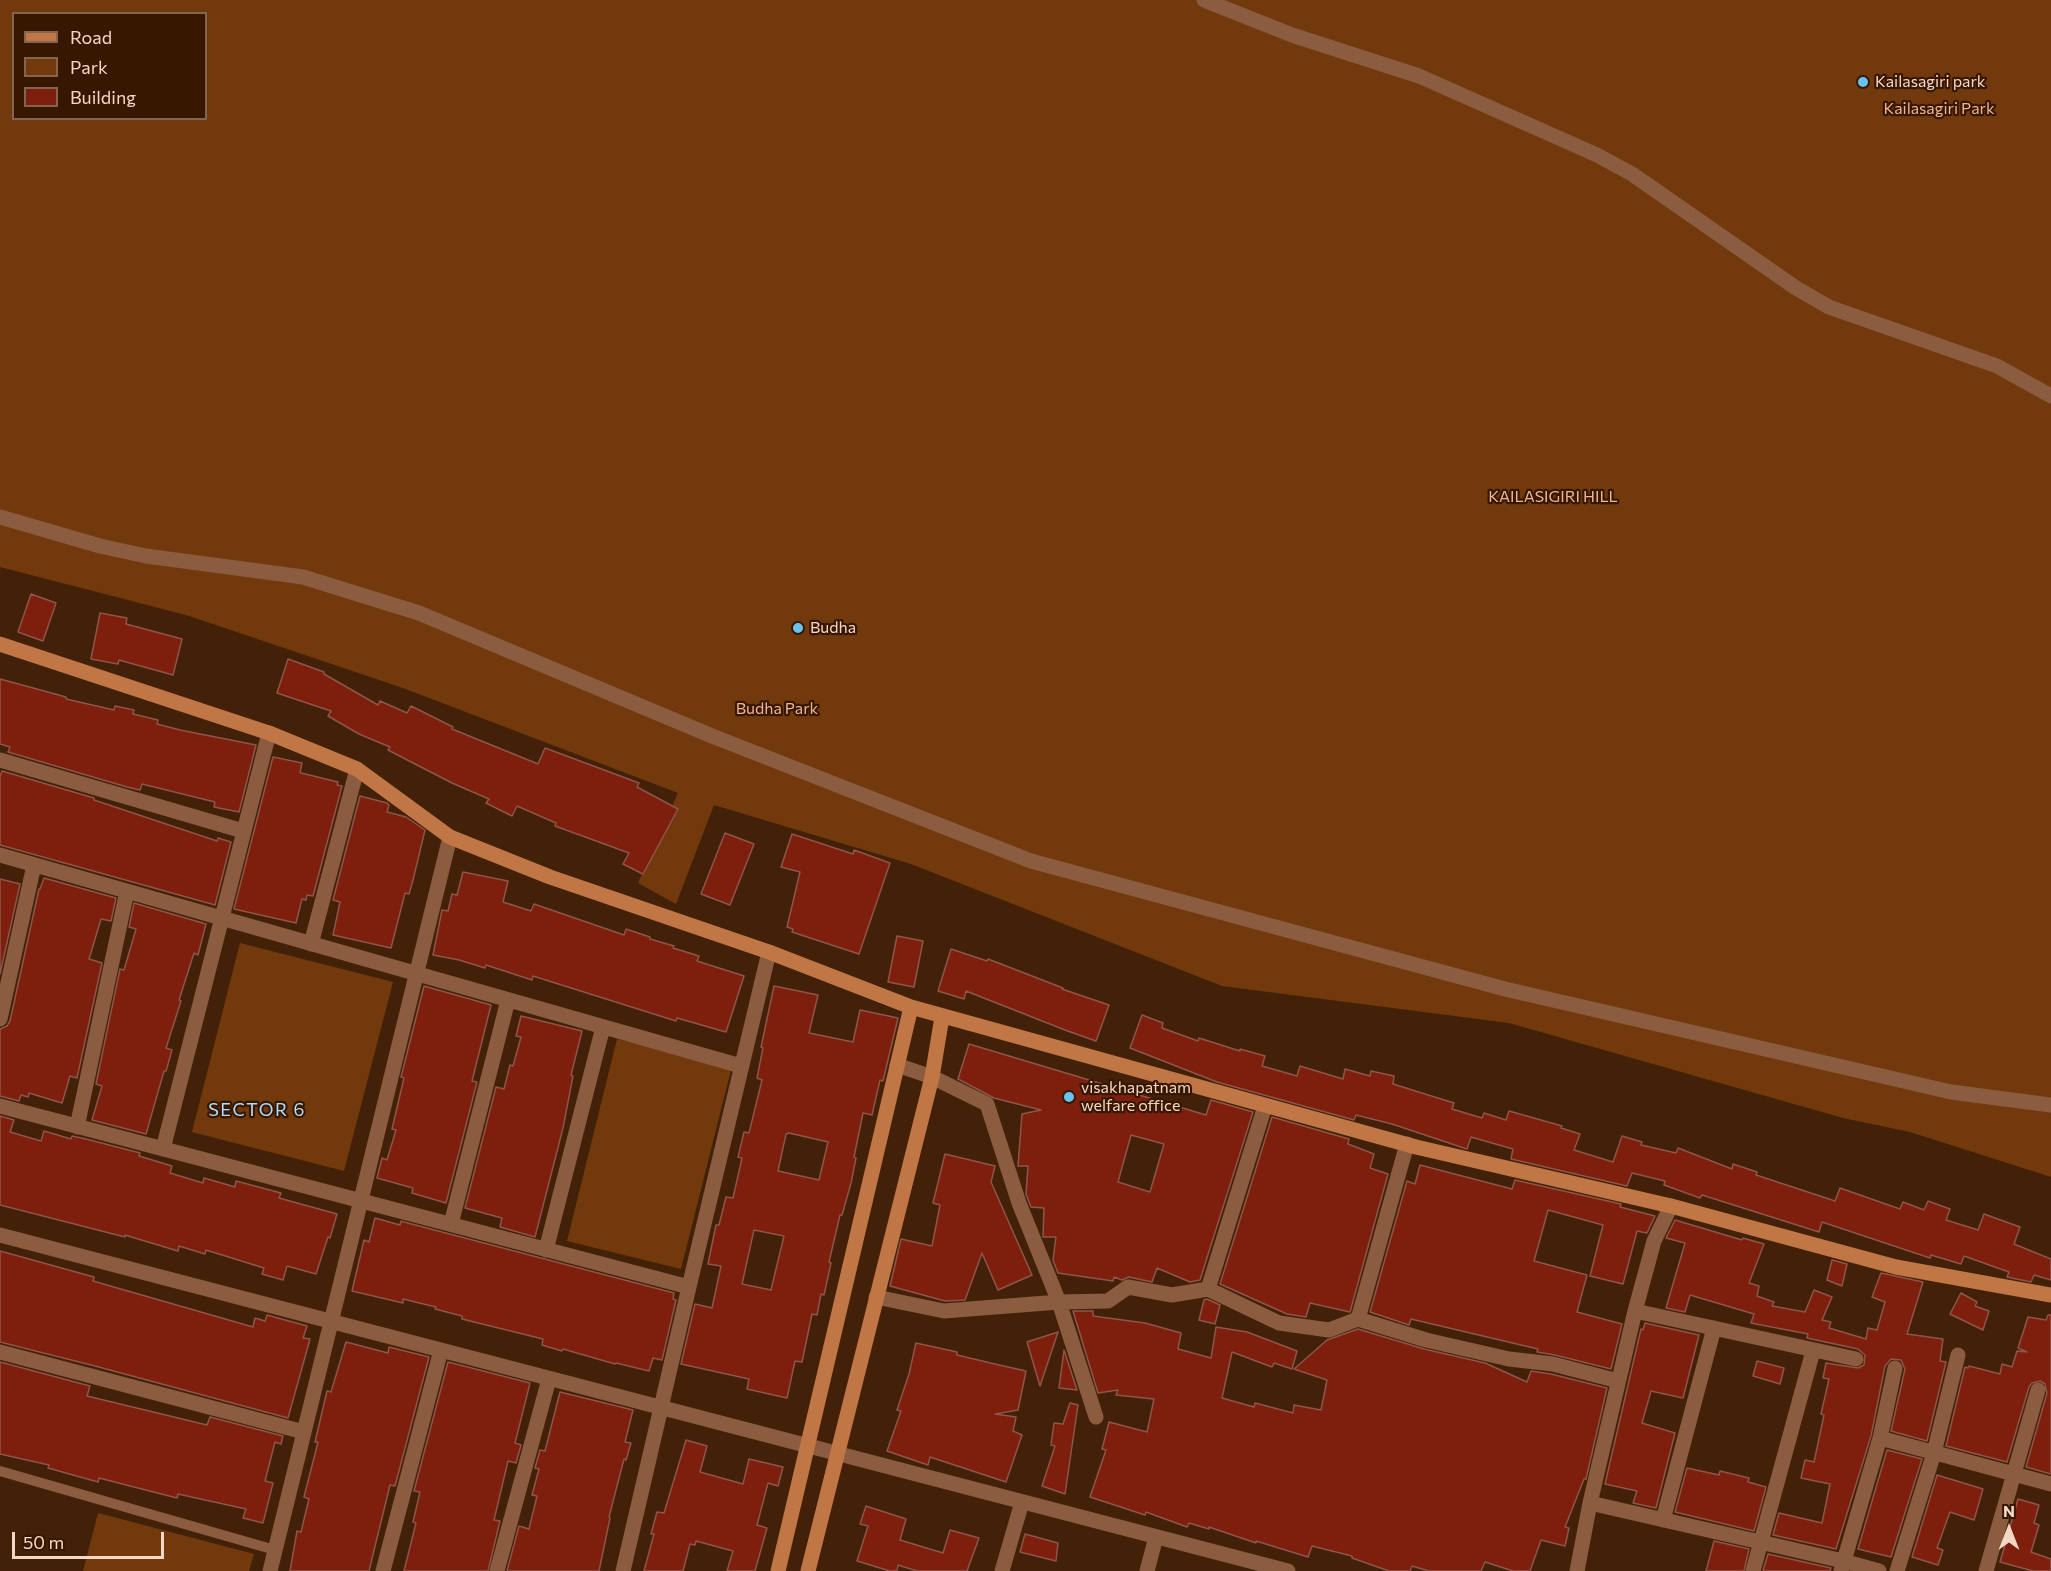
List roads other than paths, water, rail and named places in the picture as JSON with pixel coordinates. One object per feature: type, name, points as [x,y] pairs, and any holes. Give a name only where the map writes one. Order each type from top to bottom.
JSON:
[{"type":"street","points":[[1204,0],[1292,35],[1419,76],[1598,155],[1632,174],[1796,288],[1829,307],[1997,366],[2051,396]]},
{"type":"street","points":[[0,518],[100,546],[146,556],[303,577],[419,613],[712,736],[1031,861],[1505,989],[1951,1092],[2051,1105]]},
{"type":"street","points":[[0,645],[269,733],[357,769],[450,837],[550,877],[769,952],[942,1017],[1407,1144],[1671,1206],[1896,1267],[2051,1295]]},
{"type":"street","points":[[163,1149],[269,733]]},
{"type":"street","points":[[0,760],[243,831]]},
{"type":"street","points":[[311,944],[357,769]]},
{"type":"street","points":[[270,1571],[450,837]]},
{"type":"street","points":[[0,855],[741,1066]]},
{"type":"street","points":[[0,1019],[34,865]]},
{"type":"street","points":[[77,1127],[127,891]]},
{"type":"street","points":[[623,1571],[688,1287],[769,952]]},
{"type":"street","points":[[451,1224],[508,1000]]},
{"type":"street","points":[[778,1571],[911,1007]]},
{"type":"street","points":[[808,1571],[932,1077],[942,1017]]},
{"type":"street","points":[[546,1250],[603,1027]]},
{"type":"street","points":[[897,1065],[932,1077],[987,1104],[1019,1203],[1059,1302],[1096,1417]]},
{"type":"street","points":[[0,1106],[688,1287]]},
{"type":"street","points":[[1208,1289],[1265,1106]]},
{"type":"street","points":[[1358,1319],[1407,1144]]},
{"type":"street","points":[[1577,1571],[1618,1380],[1653,1241],[1671,1206]]},
{"type":"street","points":[[0,1235],[1288,1571]]},
{"type":"street","points":[[876,1297],[944,1311],[1059,1302],[1108,1301],[1128,1287],[1172,1295],[1208,1289],[1279,1323],[1329,1330],[1358,1319],[1426,1340],[1509,1359],[1553,1364],[1618,1380]]},
{"type":"street","points":[[1635,1311],[1857,1359]]},
{"type":"street","points":[[1663,1520],[1714,1328]]},
{"type":"street","points":[[383,1571],[441,1350]]},
{"type":"street","points":[[1753,1571],[1813,1351]]},
{"type":"street","points":[[0,1352],[304,1432]]},
{"type":"street","points":[[1897,1571],[1934,1453],[1958,1355]]},
{"type":"street","points":[[1842,1566],[1880,1438],[1895,1368]]},
{"type":"street","points":[[497,1571],[549,1378]]},
{"type":"street","points":[[1986,1571],[2038,1390]]},
{"type":"street","points":[[1880,1438],[2051,1484]]},
{"type":"street","points":[[1002,1571],[1022,1502]]},
{"type":"street","points":[[1590,1503],[1760,1542],[1842,1566],[1878,1571]]},
{"type":"street","points":[[1147,1571],[1156,1537]]},
{"type":"lane","points":[[0,1470],[275,1550]]},
{"type":"place","name":"Kailasagiri park","points":[[1863,82]]},
{"type":"place","name":"Budha","points":[[798,628]]},
{"type":"place","name":"visakhapatnam welfare office","points":[[1069,1097]]},
{"type":"district","name":"SECTOR 6","points":[[257,1110]]},
{"type":"park label","name":"Kailasagiri Park","points":[[1939,109]]},
{"type":"park label","name":"KAILASIGIRI HILL","points":[[1553,497]]},
{"type":"park label","name":"Budha Park","points":[[777,709]]}]
